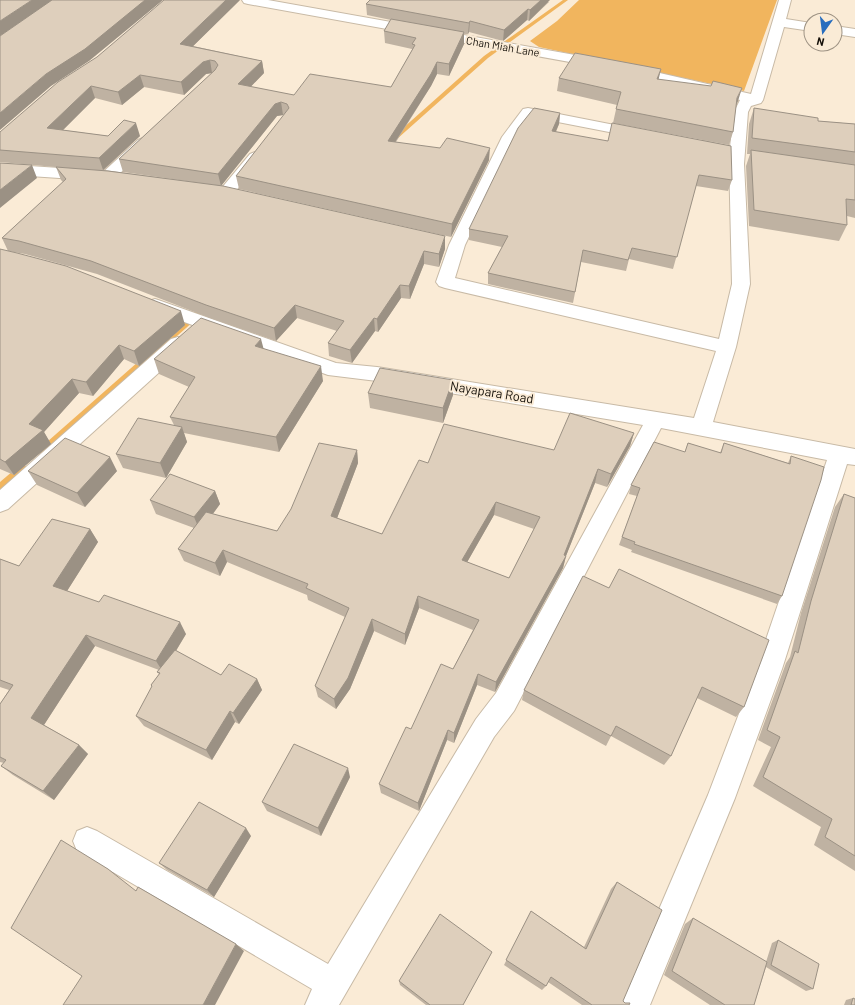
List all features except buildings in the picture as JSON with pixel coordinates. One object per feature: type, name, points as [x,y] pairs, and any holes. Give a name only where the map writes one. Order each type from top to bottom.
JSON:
[{"type":"street","name":"Chan Miah Lane","points":[[248,0],[603,64],[756,100]]},
{"type":"street","points":[[701,427],[727,347],[742,284],[741,112],[745,103],[756,100],[785,0]]},
{"type":"street","points":[[778,22],[803,25]]},
{"type":"street","points":[[843,31],[855,33]]},
{"type":"street","points":[[652,136],[528,112],[509,137],[450,243],[445,282],[727,347]]},
{"type":"street","points":[[107,177],[154,133]]},
{"type":"street","points":[[690,144],[742,157]]},
{"type":"street","points":[[226,194],[264,145]]},
{"type":"street","points":[[0,169],[127,179]]},
{"type":"street","name":"Nayapara Road","points":[[139,299],[334,370],[377,374],[656,419],[847,455]]},
{"type":"street","points":[[0,503],[202,323]]},
{"type":"street","points":[[87,841],[327,994],[485,728],[505,702],[656,419]]},
{"type":"street","points":[[634,1005],[721,798],[847,455]]},
{"type":"shaded area","points":[[579,0],[777,0],[744,91],[539,47],[530,41],[557,21]]},
{"type":"waterway","points":[[395,138],[486,57],[566,0]]},
{"type":"waterway","points":[[42,451],[208,305]]},
{"type":"waterway","points":[[0,487],[23,467]]}]
